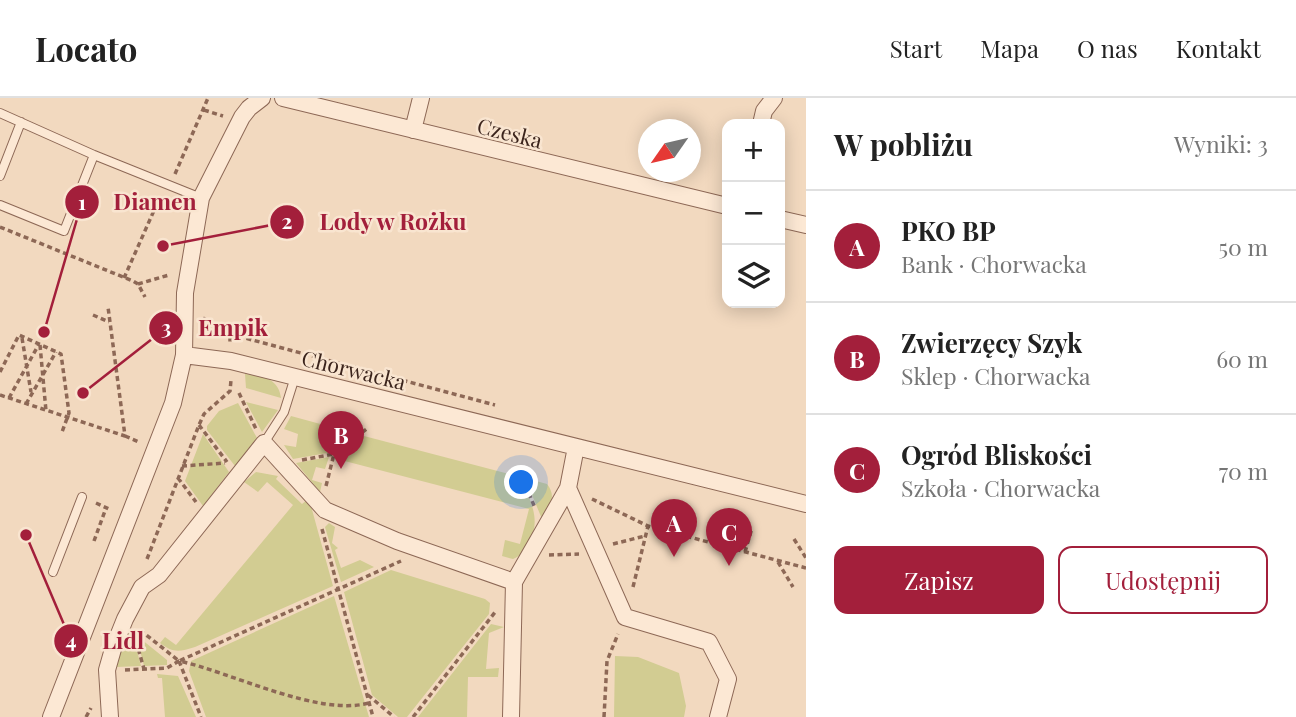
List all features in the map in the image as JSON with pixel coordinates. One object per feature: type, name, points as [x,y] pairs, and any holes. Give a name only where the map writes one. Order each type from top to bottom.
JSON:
[{"type":"street","points":[[51,717],[173,403],[184,355],[185,293],[201,198],[242,117],[248,108],[262,98]]},
{"type":"street","name":"Czeska","points":[[283,98],[722,205]]},
{"type":"street","points":[[413,130],[421,98]]},
{"type":"street","points":[[762,119],[764,111],[774,98]]},
{"type":"street","points":[[785,220],[806,225]]},
{"type":"street","name":"Chorwacka","points":[[184,355],[231,360],[806,504]]},
{"type":"street","points":[[110,717],[107,670],[125,619],[142,587],[159,575],[207,513],[232,469],[264,443],[323,508],[412,546],[514,582]]},
{"type":"street","points":[[512,717],[514,582],[568,488],[576,447]]},
{"type":"street","points":[[568,488],[625,617],[709,642],[727,679],[718,717]]},
{"type":"lane","points":[[0,113],[201,198]]},
{"type":"lane","points":[[0,176],[21,122]]},
{"type":"lane","points":[[0,205],[64,231],[94,155]]},
{"type":"lane","points":[[264,443],[284,412],[295,376]]},
{"type":"lane","points":[[52,572],[82,497]]},
{"type":"path","points":[[172,180],[208,99],[202,98]]},
{"type":"path","points":[[124,278],[161,194],[166,196]]},
{"type":"path","points":[[0,228],[138,284],[145,297]]},
{"type":"path","points":[[138,284],[167,276],[173,271]]},
{"type":"path","points":[[0,395],[125,436],[108,307]]},
{"type":"path","points":[[93,315],[109,322]]},
{"type":"path","points":[[197,315],[230,334],[230,348]]},
{"type":"path","points":[[0,372],[19,335],[61,354],[69,413],[62,432]]},
{"type":"path","points":[[22,337],[32,394]]},
{"type":"path","points":[[39,344],[46,411]]},
{"type":"path","points":[[9,398],[39,344]]},
{"type":"path","points":[[26,404],[56,352]]},
{"type":"path","points":[[142,587],[147,558],[199,425],[204,414],[230,391],[231,375]]},
{"type":"path","points":[[239,393],[264,443]]},
{"type":"path","points":[[199,425],[232,469]]},
{"type":"path","points":[[282,463],[334,454],[368,428]]},
{"type":"path","points":[[334,454],[321,522],[373,717]]},
{"type":"path","points":[[182,466],[232,469]]},
{"type":"path","points":[[524,469],[523,478],[545,529]]},
{"type":"path","points":[[178,478],[207,513]]},
{"type":"path","points":[[568,488],[648,526],[806,568]]},
{"type":"path","points":[[82,497],[129,517]]},
{"type":"path","points":[[94,541],[106,508]]},
{"type":"path","points":[[682,535],[690,512]]},
{"type":"path","points":[[604,717],[607,661],[625,617],[648,526]]},
{"type":"path","points":[[745,552],[752,528]]},
{"type":"path","points":[[794,539],[806,558]]},
{"type":"path","points":[[107,670],[167,668],[406,559],[412,546]]},
{"type":"path","points":[[777,560],[793,587]]},
{"type":"path","points":[[413,717],[499,606],[514,582]]},
{"type":"path","points":[[144,669],[135,627],[179,661],[196,664],[285,694],[327,704],[355,707],[369,703]]},
{"type":"path","points":[[179,661],[201,717]]},
{"type":"path","points":[[367,693],[394,717]]},
{"type":"shaded area","points":[[245,374],[269,379],[277,386],[281,398],[246,388]]},
{"type":"shaded area","points":[[246,402],[278,410],[262,432]]},
{"type":"shaded area","points":[[238,403],[257,438],[235,466],[207,430],[207,426],[219,411]]},
{"type":"shaded area","points":[[291,416],[357,434],[333,452],[293,459],[284,445],[296,447],[298,434],[284,429]]},
{"type":"shaded area","points":[[203,434],[229,472],[203,506],[185,481]]},
{"type":"shaded area","points":[[364,436],[520,477],[535,518],[533,534],[526,548],[513,559],[502,556],[505,540],[520,544],[529,509],[337,459],[337,455]]},
{"type":"shaded area","points":[[329,457],[325,469],[316,467],[312,480],[322,483],[320,492],[296,463]]},
{"type":"shaded area","points":[[256,472],[278,476],[276,479],[302,504],[307,500],[333,586],[195,647],[180,651],[169,649],[160,643],[165,637],[176,645],[293,505],[267,482],[258,492],[244,482]]},
{"type":"shaded area","points":[[525,478],[547,484],[552,493],[548,510],[542,519]]},
{"type":"shaded area","points":[[329,523],[335,527],[332,543],[338,548],[335,550],[341,568],[360,560],[374,567],[341,582],[325,527]]},
{"type":"shaded area","points":[[391,570],[485,599],[490,603],[489,614],[407,717],[398,717],[372,695],[344,592]]},
{"type":"shaded area","points":[[334,596],[369,717],[206,717],[189,671],[191,661]]},
{"type":"shaded area","points":[[491,624],[504,627],[489,633],[486,669],[499,668],[498,677],[468,677],[467,717],[418,717]]},
{"type":"shaded area","points":[[128,628],[132,632],[141,666],[116,667]]},
{"type":"shaded area","points":[[136,635],[167,660],[167,665],[144,666]]},
{"type":"shaded area","points":[[615,656],[638,657],[679,673],[686,706],[684,717],[614,717]]},
{"type":"shaded area","points":[[157,674],[178,676],[196,717],[165,717],[162,678],[158,678]]},
{"type":"place","name":"Lody w Rożku","points":[[163,246]]},
{"type":"place","name":"Diamen","points":[[44,332]]},
{"type":"place","name":"Empik","points":[[83,393]]},
{"type":"place","name":"Zwierzęcy Szyk","points":[[341,469]]},
{"type":"place","name":"Lidl","points":[[26,535]]},
{"type":"place","name":"PKO BP","points":[[674,557]]},
{"type":"place","name":"Ogród Bliskości","points":[[729,566]]}]
